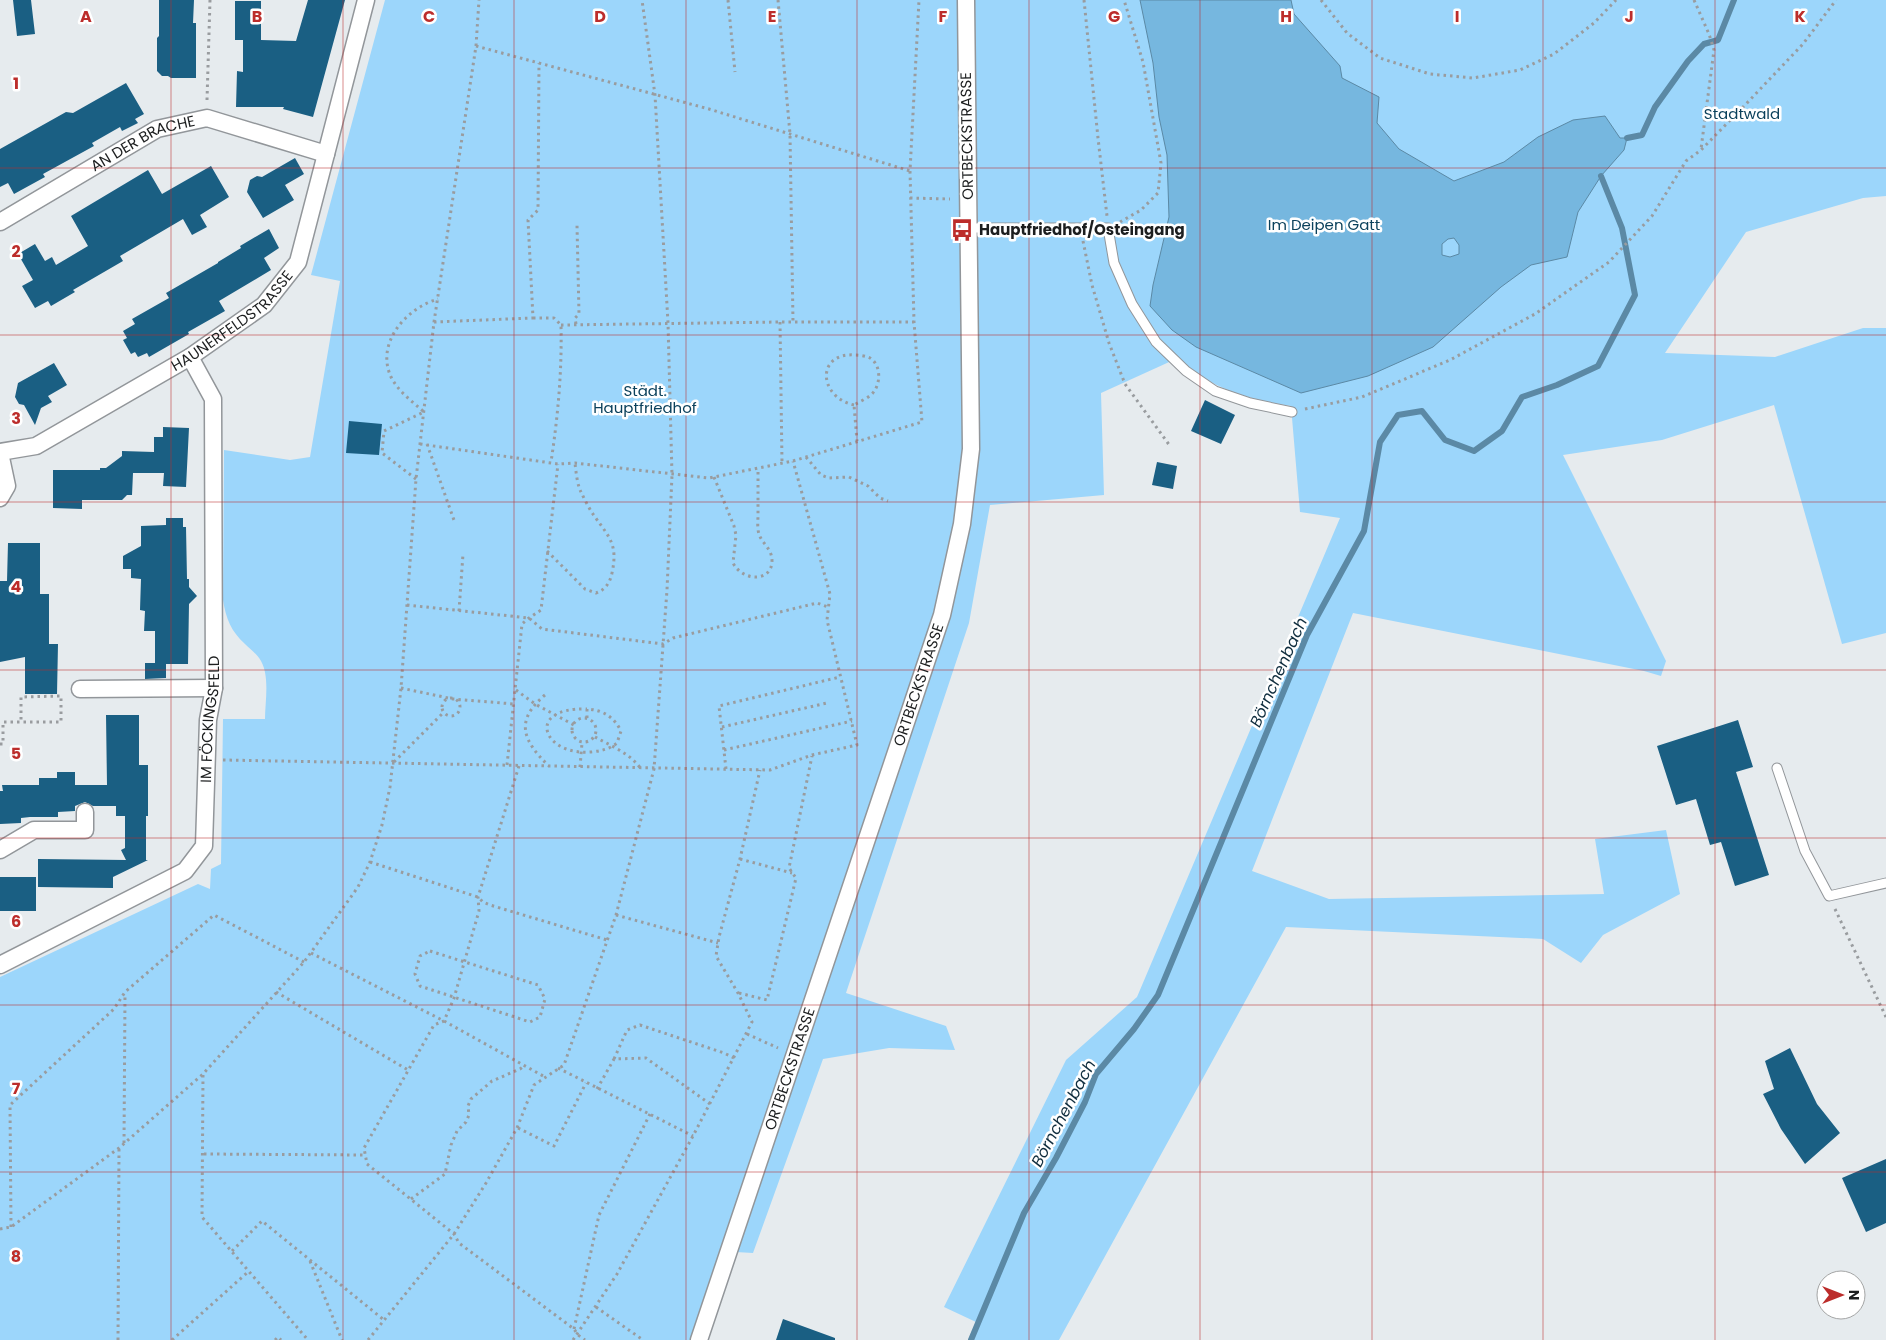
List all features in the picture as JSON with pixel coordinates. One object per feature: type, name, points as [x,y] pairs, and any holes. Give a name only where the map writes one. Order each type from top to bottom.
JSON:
[{"type":"street","name":"HAUNERFELDSTRASSE","points":[[0,498],[7,486],[0,452],[36,446],[190,358],[264,305],[298,262],[366,0]]},
{"type":"street","name":"ORTBECKSTRASSE","points":[[699,1340],[942,615],[962,524],[971,449],[966,0]]},
{"type":"street","name":"AN DER BRACHE","points":[[0,222],[157,129],[206,118],[326,154]]},
{"type":"street","name":"IM FÖCKINGSFELD","points":[[0,965],[185,871],[204,846],[205,760],[208,720],[214,688],[213,400],[190,358]]},
{"type":"street","points":[[80,689],[214,688]]},
{"type":"street","points":[[0,850],[34,830],[85,830],[85,812]]},
{"type":"lane","points":[[969,228],[1108,228],[1114,263],[1132,304],[1156,342],[1186,371],[1215,391],[1250,403],[1292,412]]},
{"type":"lane","points":[[1777,768],[1805,851],[1829,896],[1886,883]]},
{"type":"path","points":[[206,118],[210,0]]},
{"type":"path","points":[[0,1229],[10,1227],[119,1148],[202,1074],[304,962],[358,887],[370,862],[382,826],[394,762],[416,479],[434,322],[476,46],[479,0]]},
{"type":"path","points":[[368,1340],[454,1234],[517,1128],[534,1085],[564,1065],[616,915],[654,769],[672,475],[668,323],[656,95],[642,0]]},
{"type":"path","points":[[728,0],[735,72]]},
{"type":"path","points":[[778,0],[790,134],[793,322]]},
{"type":"path","points":[[420,444],[558,464],[575,463],[672,475],[714,477],[793,461],[922,422],[914,322],[910,198],[919,0]]},
{"type":"path","points":[[1084,0],[1108,228],[1141,210],[1158,193],[1161,163],[1143,62],[1124,0]]},
{"type":"path","points":[[1321,0],[1347,33],[1380,58],[1430,74],[1473,78],[1520,70],[1554,54],[1594,22],[1616,0]]},
{"type":"path","points":[[1694,0],[1714,50],[1701,150]]},
{"type":"path","points":[[1292,412],[1362,397],[1450,360],[1534,314],[1609,262],[1652,216],[1686,161],[1701,150],[1803,44],[1836,0]]},
{"type":"path","points":[[476,46],[656,95],[910,171]]},
{"type":"path","points":[[533,318],[528,220],[538,210],[539,63]]},
{"type":"path","points":[[910,198],[968,200]]},
{"type":"path","points":[[576,324],[575,318],[579,314],[577,225]]},
{"type":"path","points":[[1080,228],[1092,285],[1109,343],[1125,384],[1170,446]]},
{"type":"path","points":[[424,412],[404,395],[392,378],[388,367],[388,347],[394,334],[409,313],[418,306],[438,299]]},
{"type":"path","points":[[434,322],[554,318],[560,325],[559,407],[551,462]]},
{"type":"path","points":[[780,322],[782,463]]},
{"type":"path","points":[[560,325],[914,322]]},
{"type":"path","points":[[849,354],[869,358],[875,362],[879,372],[876,389],[867,398],[854,405],[834,395],[828,384],[827,370],[834,359],[849,354]]},
{"type":"path","points":[[854,405],[857,441]]},
{"type":"path","points":[[416,479],[382,452],[384,431],[424,412]]},
{"type":"path","points":[[427,444],[455,523]]},
{"type":"path","points":[[806,457],[821,475],[829,478],[849,477],[868,486],[880,498],[888,501]]},
{"type":"path","points":[[205,760],[770,770],[812,755],[857,745],[827,620],[830,594],[793,461]]},
{"type":"path","points":[[547,551],[585,589],[596,593],[602,591],[607,585],[614,563],[612,541],[594,517],[579,488],[575,463]]},
{"type":"path","points":[[507,765],[522,624],[541,610],[558,464]]},
{"type":"path","points":[[714,477],[736,535],[733,563],[741,574],[749,578],[756,577],[765,574],[771,569],[772,562],[769,548],[759,534],[758,468]]},
{"type":"path","points":[[459,611],[463,554]]},
{"type":"path","points":[[407,605],[529,618],[542,630],[663,644],[673,638],[818,603],[828,607]]},
{"type":"path","points":[[726,769],[720,706],[840,677]]},
{"type":"path","points":[[401,688],[453,699],[514,704]]},
{"type":"path","points":[[515,690],[535,704],[574,725]]},
{"type":"path","points":[[545,695],[535,704],[526,718],[526,736],[532,749],[549,766]]},
{"type":"path","points":[[0,744],[3,744],[3,722],[21,722],[61,722],[61,696],[21,697],[21,722]]},
{"type":"path","points":[[453,699],[458,702],[460,707],[454,716],[448,716],[443,713],[443,702],[453,699]]},
{"type":"path","points":[[722,728],[827,703]]},
{"type":"path","points":[[570,709],[588,709],[604,712],[618,725],[621,731],[620,739],[612,747],[594,751],[581,752],[562,748],[548,733],[547,726],[550,718],[554,715],[570,709]]},
{"type":"path","points":[[587,718],[588,709]]},
{"type":"path","points":[[394,762],[443,713]]},
{"type":"path","points":[[580,718],[587,718],[594,724],[596,728],[591,741],[582,743],[576,740],[572,734],[574,725],[580,718]]},
{"type":"path","points":[[724,750],[852,721]]},
{"type":"path","points":[[594,737],[636,761],[641,769]]},
{"type":"path","points":[[580,767],[582,743]]},
{"type":"path","points":[[738,993],[767,1000],[796,878],[788,868],[812,755]]},
{"type":"path","points":[[444,1022],[454,998],[465,961],[479,911],[478,897],[519,766]]},
{"type":"path","points":[[573,1340],[617,1274],[693,1136],[752,1022],[738,993],[716,956],[760,770]]},
{"type":"path","points":[[740,859],[793,873]]},
{"type":"path","points":[[370,862],[478,897],[490,905],[607,940]]},
{"type":"path","points":[[1829,896],[1886,1018]]},
{"type":"path","points":[[10,1227],[10,1104],[114,1009],[125,992],[214,915],[304,962]]},
{"type":"path","points":[[616,915],[718,942]]},
{"type":"path","points":[[430,950],[465,961],[538,984],[545,999],[540,1017],[530,1022],[454,998],[420,986],[415,974],[420,956],[430,950]]},
{"type":"path","points":[[311,953],[545,1077]]},
{"type":"path","points":[[124,1144],[125,992]]},
{"type":"path","points":[[276,992],[408,1070]]},
{"type":"path","points":[[444,1022],[434,1025],[364,1148],[366,1164],[454,1234],[460,1243],[586,1340]]},
{"type":"path","points":[[597,1089],[614,1059],[626,1030],[640,1025],[734,1058]]},
{"type":"path","points":[[747,1034],[795,1054]]},
{"type":"path","points":[[614,1059],[646,1058],[710,1104]]},
{"type":"path","points":[[411,1199],[445,1174],[451,1145],[457,1131],[466,1122],[471,1099],[492,1081],[525,1065]]},
{"type":"path","points":[[558,1068],[693,1136]]},
{"type":"path","points":[[202,1074],[204,1154],[202,1217],[305,1339]]},
{"type":"path","points":[[517,1128],[554,1146],[586,1083]]},
{"type":"path","points":[[574,1329],[599,1215],[650,1114]]},
{"type":"path","points":[[118,1340],[119,1148]]},
{"type":"path","points":[[204,1154],[365,1155]]},
{"type":"path","points":[[232,1251],[262,1221],[384,1320]]},
{"type":"path","points":[[310,1260],[342,1340]]},
{"type":"path","points":[[172,1340],[249,1271]]},
{"type":"path","points":[[596,1307],[644,1340]]},
{"type":"path","points":[[275,1340],[278,1337],[281,1340]]},
{"type":"green space","name":"Städt. Hauptfriedhof","points":[[385,0],[960,0],[975,463],[978,235],[973,0],[1886,0],[1886,196],[1863,198],[1746,232],[1665,353],[1775,357],[1863,328],[1886,328],[1886,633],[1842,644],[1774,405],[1662,440],[1563,455],[1666,661],[1661,676],[1353,613],[1252,871],[1329,899],[1604,894],[1595,839],[1666,830],[1680,894],[1603,935],[1581,963],[1543,939],[1286,927],[1059,1340],[968,1340],[976,1322],[944,1307],[1066,1060],[1137,997],[1340,518],[1300,512],[1291,406],[1259,400],[1230,391],[1204,378],[1178,358],[1101,393],[1104,495],[990,505],[969,623],[846,993],[946,1026],[955,1050],[889,1048],[823,1059],[753,1253],[736,1252],[693,1340],[0,1340],[0,977],[198,884],[210,889],[211,869],[221,864],[223,719],[265,719],[266,690],[264,667],[256,654],[240,639],[233,629],[223,600],[224,450],[290,460],[310,457],[340,281],[311,275]]},
{"type":"shaded area","points":[[1140,0],[1291,0],[1294,14],[1340,66],[1342,78],[1379,97],[1377,123],[1399,149],[1454,181],[1504,162],[1538,137],[1573,120],[1605,116],[1620,138],[1627,138],[1624,150],[1601,176],[1578,212],[1567,257],[1531,265],[1501,287],[1433,347],[1368,376],[1301,393],[1196,347],[1172,330],[1150,306],[1169,217],[1167,155],[1159,117],[1153,63]],"holes":[[[1454,238],[1459,245],[1459,254],[1450,257],[1442,255],[1442,244],[1448,239]]]},
{"type":"building","points":[[13,0],[31,0],[35,34],[17,36]]},
{"type":"building","points":[[159,0],[194,0],[193,23],[196,23],[196,78],[171,78],[162,76],[157,71]]},
{"type":"building","points":[[308,0],[345,0],[313,117],[283,109],[284,107],[236,107],[237,71],[243,72],[243,40],[235,40],[235,1],[261,1],[261,40],[296,41]]},
{"type":"building","points":[[126,83],[144,114],[135,119],[138,123],[122,131],[120,127],[92,143],[94,146],[43,174],[45,177],[14,194],[8,183],[0,187],[0,149],[66,112],[73,113]]},
{"type":"building","points":[[295,158],[304,174],[285,185],[294,200],[263,218],[247,192],[250,180],[257,176],[262,177]]},
{"type":"building","points":[[211,166],[229,197],[200,215],[207,227],[192,235],[183,219],[120,256],[123,261],[73,290],[75,292],[51,306],[48,301],[35,308],[22,286],[33,280],[18,254],[35,244],[45,261],[52,257],[56,265],[88,246],[71,216],[148,170],[162,194]]},
{"type":"building","points":[[269,229],[279,248],[264,258],[271,270],[219,301],[225,311],[188,332],[189,334],[149,357],[147,353],[138,357],[135,352],[131,354],[123,340],[127,338],[123,331],[135,324],[132,319],[169,298],[166,293],[218,263],[241,248],[240,246]]},
{"type":"building","points":[[54,363],[67,385],[48,396],[52,402],[41,408],[35,425],[24,405],[19,404],[15,397],[18,383]]},
{"type":"building","points":[[1205,400],[1235,415],[1221,444],[1191,431]]},
{"type":"building","points":[[349,421],[382,424],[379,455],[346,453]]},
{"type":"building","points":[[163,427],[189,428],[186,487],[163,486],[164,473],[133,473],[132,495],[127,495],[122,500],[82,500],[82,509],[53,508],[53,470],[100,470],[100,468],[106,468],[122,456],[122,451],[154,452],[154,437],[163,437]]},
{"type":"building","points":[[1157,462],[1177,466],[1173,489],[1152,485]]},
{"type":"building","points":[[166,518],[183,518],[183,527],[186,527],[187,579],[189,579],[189,587],[197,596],[189,604],[188,664],[166,664],[166,678],[145,679],[145,663],[155,663],[155,631],[144,631],[145,611],[140,610],[141,579],[131,578],[131,569],[123,569],[123,556],[141,546],[141,526],[166,525]]},
{"type":"building","points":[[8,543],[40,543],[40,594],[49,594],[49,644],[58,644],[57,694],[25,694],[25,657],[0,662],[0,581],[7,581]]},
{"type":"building","points":[[106,715],[139,715],[139,765],[148,765],[146,860],[148,860],[113,877],[113,888],[38,887],[38,859],[126,860],[121,850],[125,848],[125,816],[116,816],[116,806],[93,806],[85,802],[75,806],[75,811],[58,812],[58,817],[21,818],[21,823],[0,824],[0,791],[3,791],[2,785],[39,785],[39,778],[57,778],[57,772],[75,772],[75,785],[107,785]]},
{"type":"building","points":[[1738,720],[1753,767],[1736,772],[1769,875],[1735,886],[1721,842],[1710,845],[1696,799],[1676,805],[1657,746]]},
{"type":"building","points":[[0,877],[36,877],[36,911],[0,911]]},
{"type":"building","points":[[1790,1048],[1817,1104],[1840,1133],[1805,1164],[1781,1129],[1763,1094],[1774,1089],[1765,1061]]},
{"type":"building","points":[[1886,1159],[1886,1223],[1866,1232],[1842,1178]]},
{"type":"building","points":[[783,1319],[835,1338],[835,1340],[776,1340]]},
{"type":"waterway","points":[[1627,138],[1642,135],[1655,107],[1688,61],[1704,44],[1718,40],[1734,0]]},
{"type":"waterway","name":"Börnchenbach","points":[[971,1340],[1024,1213],[1056,1158],[1085,1102],[1096,1074],[1134,1029],[1158,995],[1307,635],[1364,531],[1380,442],[1398,415],[1422,411],[1445,440],[1474,451],[1502,431],[1522,397],[1557,385],[1598,366],[1635,295],[1622,228],[1601,176]]},
{"type":"place","name":"Hauptfriedhof/Osteingang","points":[[962,230]]},
{"type":"park label","name":"Stadtwald","points":[[1742,114]]},
{"type":"park label","name":"Im Deipen Gatt","points":[[1324,225]]}]
